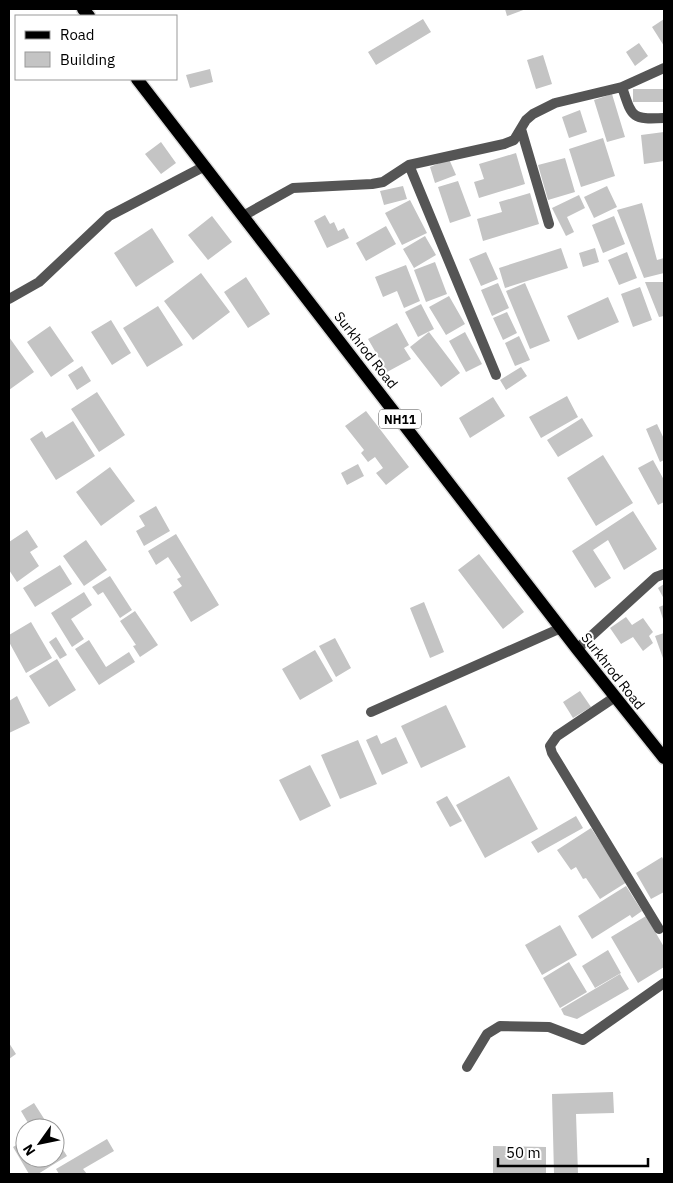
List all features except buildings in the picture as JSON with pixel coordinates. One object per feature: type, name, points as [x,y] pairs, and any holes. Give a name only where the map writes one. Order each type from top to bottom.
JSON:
[{"type":"main road","name":"Surkhrod Road","points":[[138,80],[576,649],[664,758]]},
{"type":"street","points":[[243,216],[293,188],[383,182],[409,165],[504,144],[514,140],[526,120],[533,114],[555,103],[622,87],[664,68]]},
{"type":"street","points":[[622,87],[631,112],[638,118],[664,118]]},
{"type":"street","points":[[521,129],[549,224]]},
{"type":"street","points":[[409,165],[496,375]]},
{"type":"street","points":[[9,299],[39,282],[109,216],[205,166]]},
{"type":"street","points":[[576,649],[656,577],[664,574]]},
{"type":"street","points":[[371,712],[561,628]]},
{"type":"street","points":[[615,697],[557,736],[550,746],[557,761],[658,929]]},
{"type":"street","points":[[466,1067],[487,1034],[500,1026],[549,1027],[583,1040],[664,983]]}]
